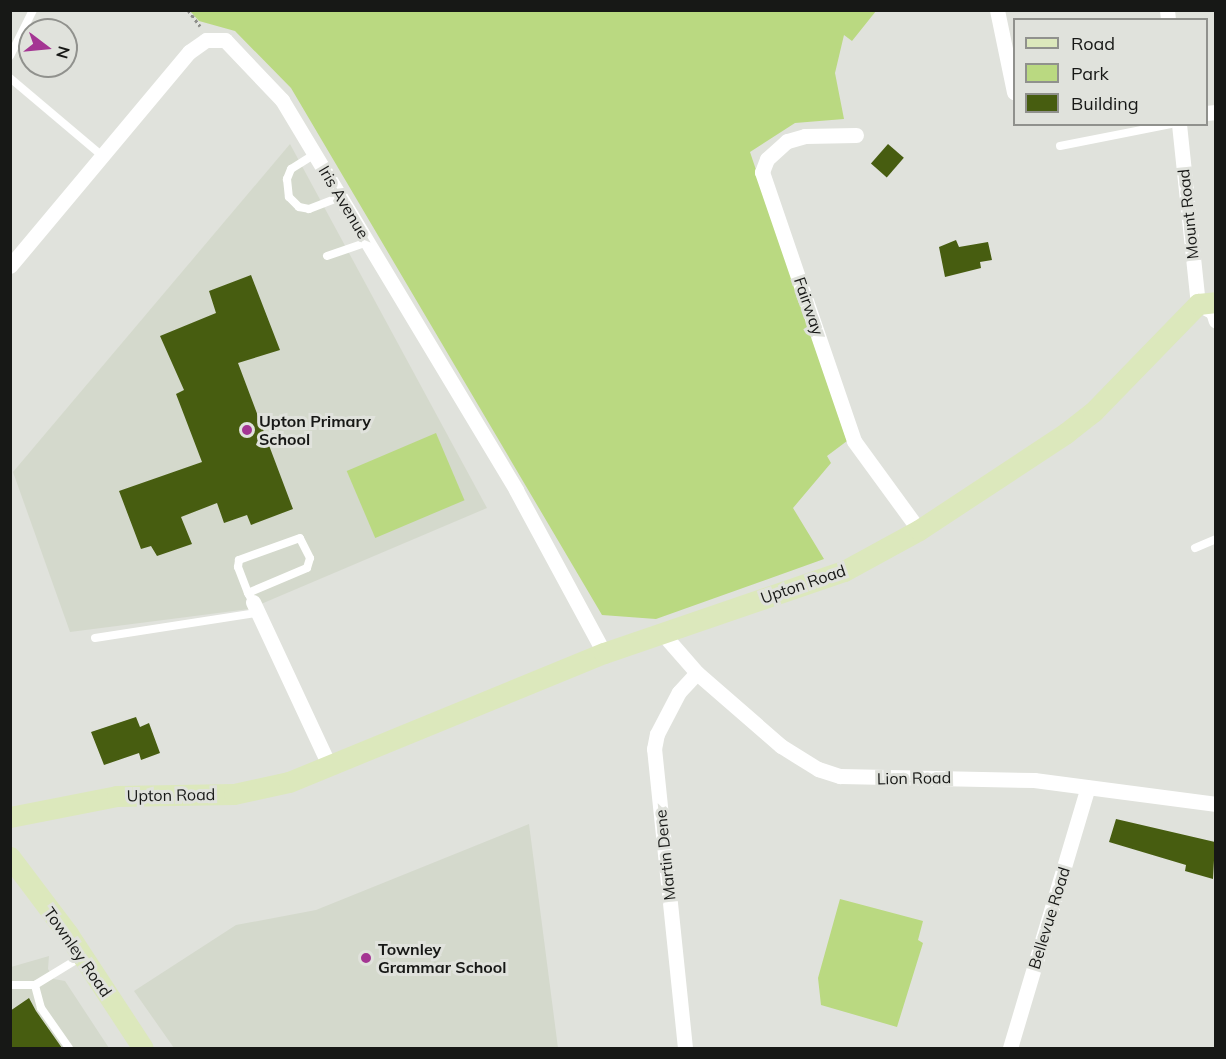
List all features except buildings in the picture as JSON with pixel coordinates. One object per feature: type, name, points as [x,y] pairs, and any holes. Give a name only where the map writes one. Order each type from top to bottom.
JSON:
[{"type":"street","points":[[998,10],[1013,87]]},
{"type":"street","name":"Iris Avenue","points":[[10,266],[189,52],[206,39],[225,40],[253,66],[282,99],[516,490],[604,653]]},
{"type":"street","name":"Mount Road","points":[[1179,126],[1207,303]]},
{"type":"street","name":"Fairway","points":[[856,135],[805,136],[788,141],[767,159],[762,172],[854,441],[919,530]]},
{"type":"street","points":[[1207,303],[1213,312],[1215,321]]},
{"type":"street","name":"Upton Road","points":[[10,817],[117,796],[234,794],[289,782],[604,653],[844,571],[919,530],[1066,434],[1093,412],[1207,303]]},
{"type":"street","points":[[253,603],[330,767]]},
{"type":"street","name":"Lion Road","points":[[663,634],[697,673],[781,746],[818,769],[840,776],[888,780],[993,778],[1088,787],[1215,804]]},
{"type":"street","name":"Martin Dene","points":[[685,1048],[654,749],[657,734],[680,692],[697,673]]},
{"type":"street","name":"Bellevue Road","points":[[1010,1048],[1088,787]]},
{"type":"street","name":"Townley Road","points":[[10,857],[82,956],[143,1048]]},
{"type":"lane","points":[[10,56],[33,10]]},
{"type":"lane","points":[[10,78],[101,155]]},
{"type":"lane","points":[[1059,146],[1161,126]]},
{"type":"lane","points":[[315,154],[291,169],[286,179],[289,197],[299,207],[309,209],[341,197]]},
{"type":"lane","points":[[327,256],[368,242]]},
{"type":"lane","points":[[95,638],[253,603],[307,568],[310,558],[300,538],[238,560],[253,603]]},
{"type":"lane","points":[[1195,548],[1215,539]]},
{"type":"lane","points":[[10,985],[35,985],[82,956]]},
{"type":"lane","points":[[35,985],[41,1008],[69,1048]]},
{"type":"shaded area","name":"Upton Primary School","points":[[290,144],[487,508],[249,609],[70,632],[13,472]]},
{"type":"shaded area","name":"Townley Grammar School","points":[[529,824],[558,1048],[174,1048],[134,991],[236,925],[316,910]]},
{"type":"shaded area","points":[[49,956],[48,969],[54,979],[65,981],[109,1048],[11,1048],[11,967]]},
{"type":"green space","points":[[190,11],[876,11],[852,41],[844,35],[835,73],[844,119],[795,123],[750,152],[847,441],[827,456],[831,463],[793,508],[824,559],[656,619],[602,615],[291,88],[235,31],[199,21]]},
{"type":"green space","points":[[436,433],[465,500],[375,538],[347,471]]},
{"type":"green space","points":[[840,899],[923,921],[918,940],[923,943],[897,1027],[821,1005],[818,978]]},
{"type":"place","name":"Upton Primary School","points":[[247,430]]},
{"type":"place","name":"Townley Grammar School","points":[[366,958]]}]
